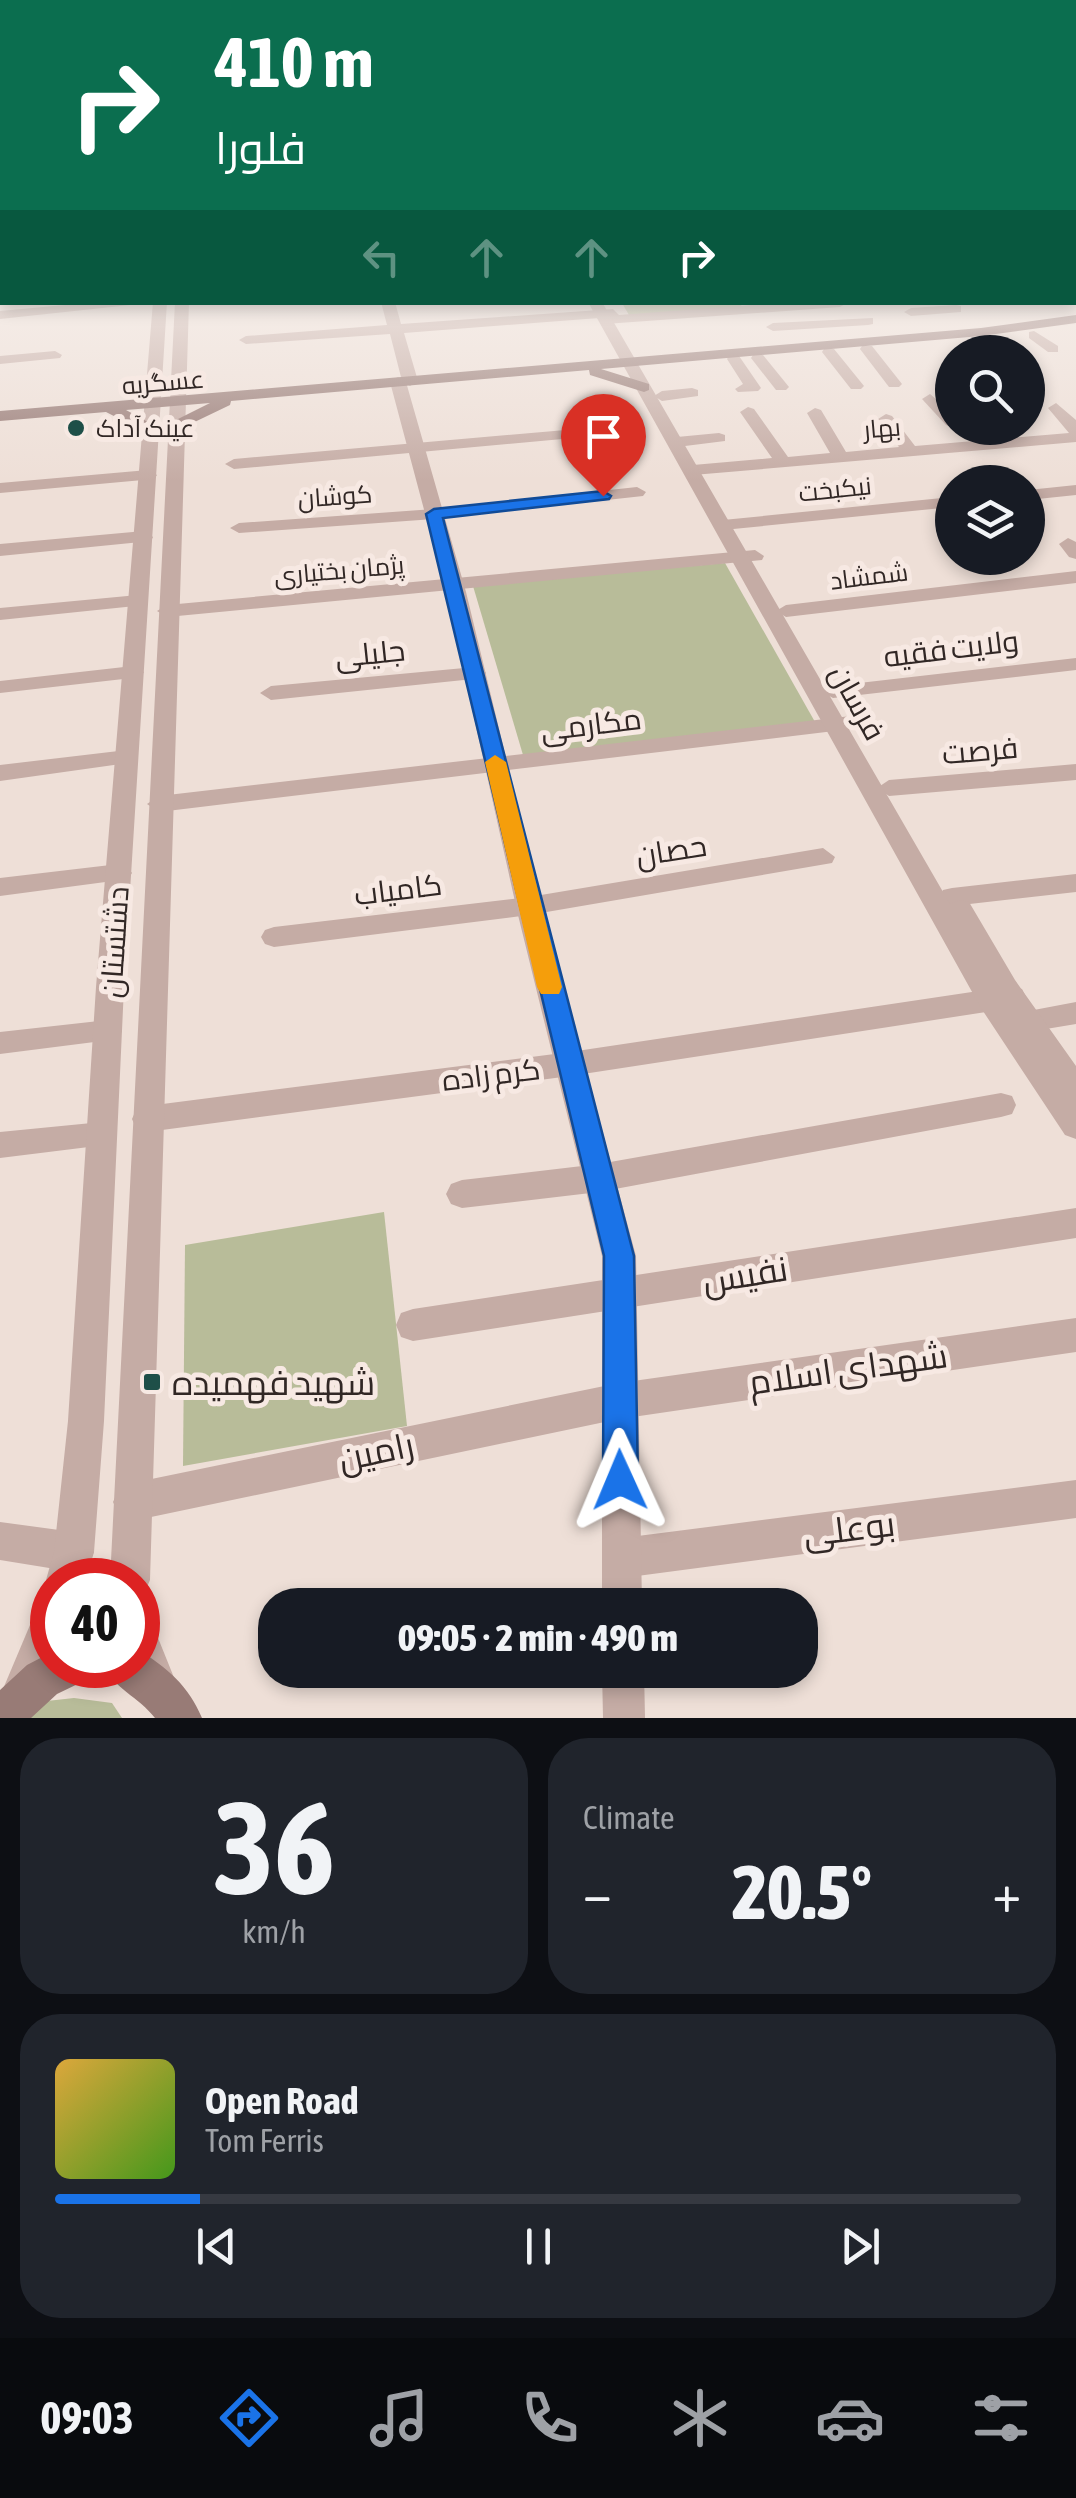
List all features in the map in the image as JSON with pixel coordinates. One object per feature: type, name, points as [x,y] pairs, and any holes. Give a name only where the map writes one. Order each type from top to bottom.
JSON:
[{"type":"main road","name":"عسگریه","points":[[0,416],[55,416],[404,381],[785,352],[1060,321]]},
{"type":"main road","name":"عسگریه","points":[[1034,335],[1076,328]]},
{"type":"main road","name":"عسگریه","points":[[637,362],[758,358],[785,352],[935,343]]},
{"type":"main road","points":[[571,367],[653,392]]},
{"type":"main road","points":[[110,408],[136,419],[167,404],[230,398]]},
{"type":"main road","points":[[13,1706],[34,1688]]},
{"type":"main road","points":[[152,1688],[181,1718]]},
{"type":"street","name":"دشتستان","points":[[131,1558],[167,611],[167,404],[161,321]]},
{"type":"street","name":"دشتستان","points":[[71,1558],[86,1421],[108,1031],[148,475],[167,404],[179,321]]},
{"type":"street","points":[[393,321],[415,449],[454,585],[529,906],[619,1256],[622,1588]]},
{"type":"street","points":[[246,340],[498,321]]},
{"type":"street","name":"فرسان","points":[[612,321],[1010,1006],[1076,1090]]},
{"type":"street","points":[[767,321],[798,381]]},
{"type":"street","points":[[772,327],[865,321]]},
{"type":"street","points":[[969,321],[981,332]]},
{"type":"street","points":[[1045,343],[1053,349]]},
{"type":"street","points":[[867,349],[894,384]]},
{"type":"street","points":[[829,352],[856,386]]},
{"type":"street","points":[[0,360],[55,355]]},
{"type":"street","points":[[758,358],[781,387]]},
{"type":"street","points":[[734,359],[753,388],[743,389]]},
{"type":"street","points":[[653,392],[692,393]]},
{"type":"street","points":[[930,399],[935,404]]},
{"type":"street","points":[[1056,408],[1076,433]]},
{"type":"street","points":[[748,412],[784,462]]},
{"type":"street","points":[[815,413],[840,456]]},
{"type":"street","points":[[886,419],[910,450]]},
{"type":"street","points":[[234,464],[600,432]]},
{"type":"street","name":"بهار","points":[[1045,438],[1076,433]]},
{"type":"street","points":[[682,441],[719,438]]},
{"type":"street","name":"بهار","points":[[699,469],[974,445]]},
{"type":"street","points":[[0,488],[148,475]]},
{"type":"street","points":[[1045,493],[1076,490]]},
{"type":"street","name":"کوشان","points":[[239,528],[434,514],[637,492]]},
{"type":"street","name":"نیکبخت","points":[[730,524],[935,504]]},
{"type":"street","points":[[0,550],[144,538]]},
{"type":"street","name":"فرسان","points":[[748,557],[786,610],[833,692],[844,724],[889,788],[952,896],[1076,1126]]},
{"type":"street","name":"پژمان بختیاری","points":[[167,611],[748,557]]},
{"type":"street","name":"شمشاد","points":[[786,610],[1076,577]]},
{"type":"street","points":[[0,614],[138,601]]},
{"type":"street","name":"ولایت فقیه","points":[[833,692],[1076,664]]},
{"type":"street","points":[[0,687],[133,672]]},
{"type":"street","name":"جلیلی","points":[[272,693],[474,673]]},
{"type":"street","name":"مکارمی","points":[[159,804],[844,724]]},
{"type":"street","points":[[0,773],[127,757]]},
{"type":"street","name":"فرصت","points":[[889,788],[1076,772]]},
{"type":"street","name":"حصان","points":[[529,906],[822,858]]},
{"type":"street","points":[[0,887],[118,883],[156,886]]},
{"type":"street","points":[[952,896],[1076,883]]},
{"type":"street","name":"کامیاب","points":[[274,937],[529,906]]},
{"type":"street","name":"کرم زاده","points":[[147,1118],[1010,1006],[1076,1013]]},
{"type":"street","points":[[0,1043],[108,1031]]},
{"type":"street","points":[[462,1194],[599,1178],[1001,1104]]},
{"type":"street","points":[[0,1145],[102,1135]]},
{"type":"street","name":"نفیس","points":[[413,1325],[1076,1223]]},
{"type":"street","name":"شهدای اسلام","points":[[619,1401],[1076,1334]]},
{"type":"street","name":"رامین","points":[[132,1502],[619,1401]]},
{"type":"street","name":"بوعلی","points":[[622,1558],[1076,1499]]},
{"type":"street","points":[[0,1541],[48,1558]]},
{"type":"street","points":[[13,1706],[30,1669]]},
{"type":"street","points":[[623,1688],[624,1718]]},
{"type":"green space","points":[[725,563],[815,722],[523,755],[473,586]]},
{"type":"green space","points":[[384,1212],[407,1426],[183,1466],[185,1245]]},
{"type":"green space","points":[[74,1698],[112,1703],[122,1718],[17,1718],[38,1702]]},
{"type":"slow traffic","points":[[495,762],[550,987]]},
{"type":"place","name":"عینک آداک","points":[[76,428]]},
{"type":"place","name":"شهید فهمیده","points":[[152,1382]]},
{"type":"route","points":[[603,496],[434,514],[619,1256],[620,1480]]}]
